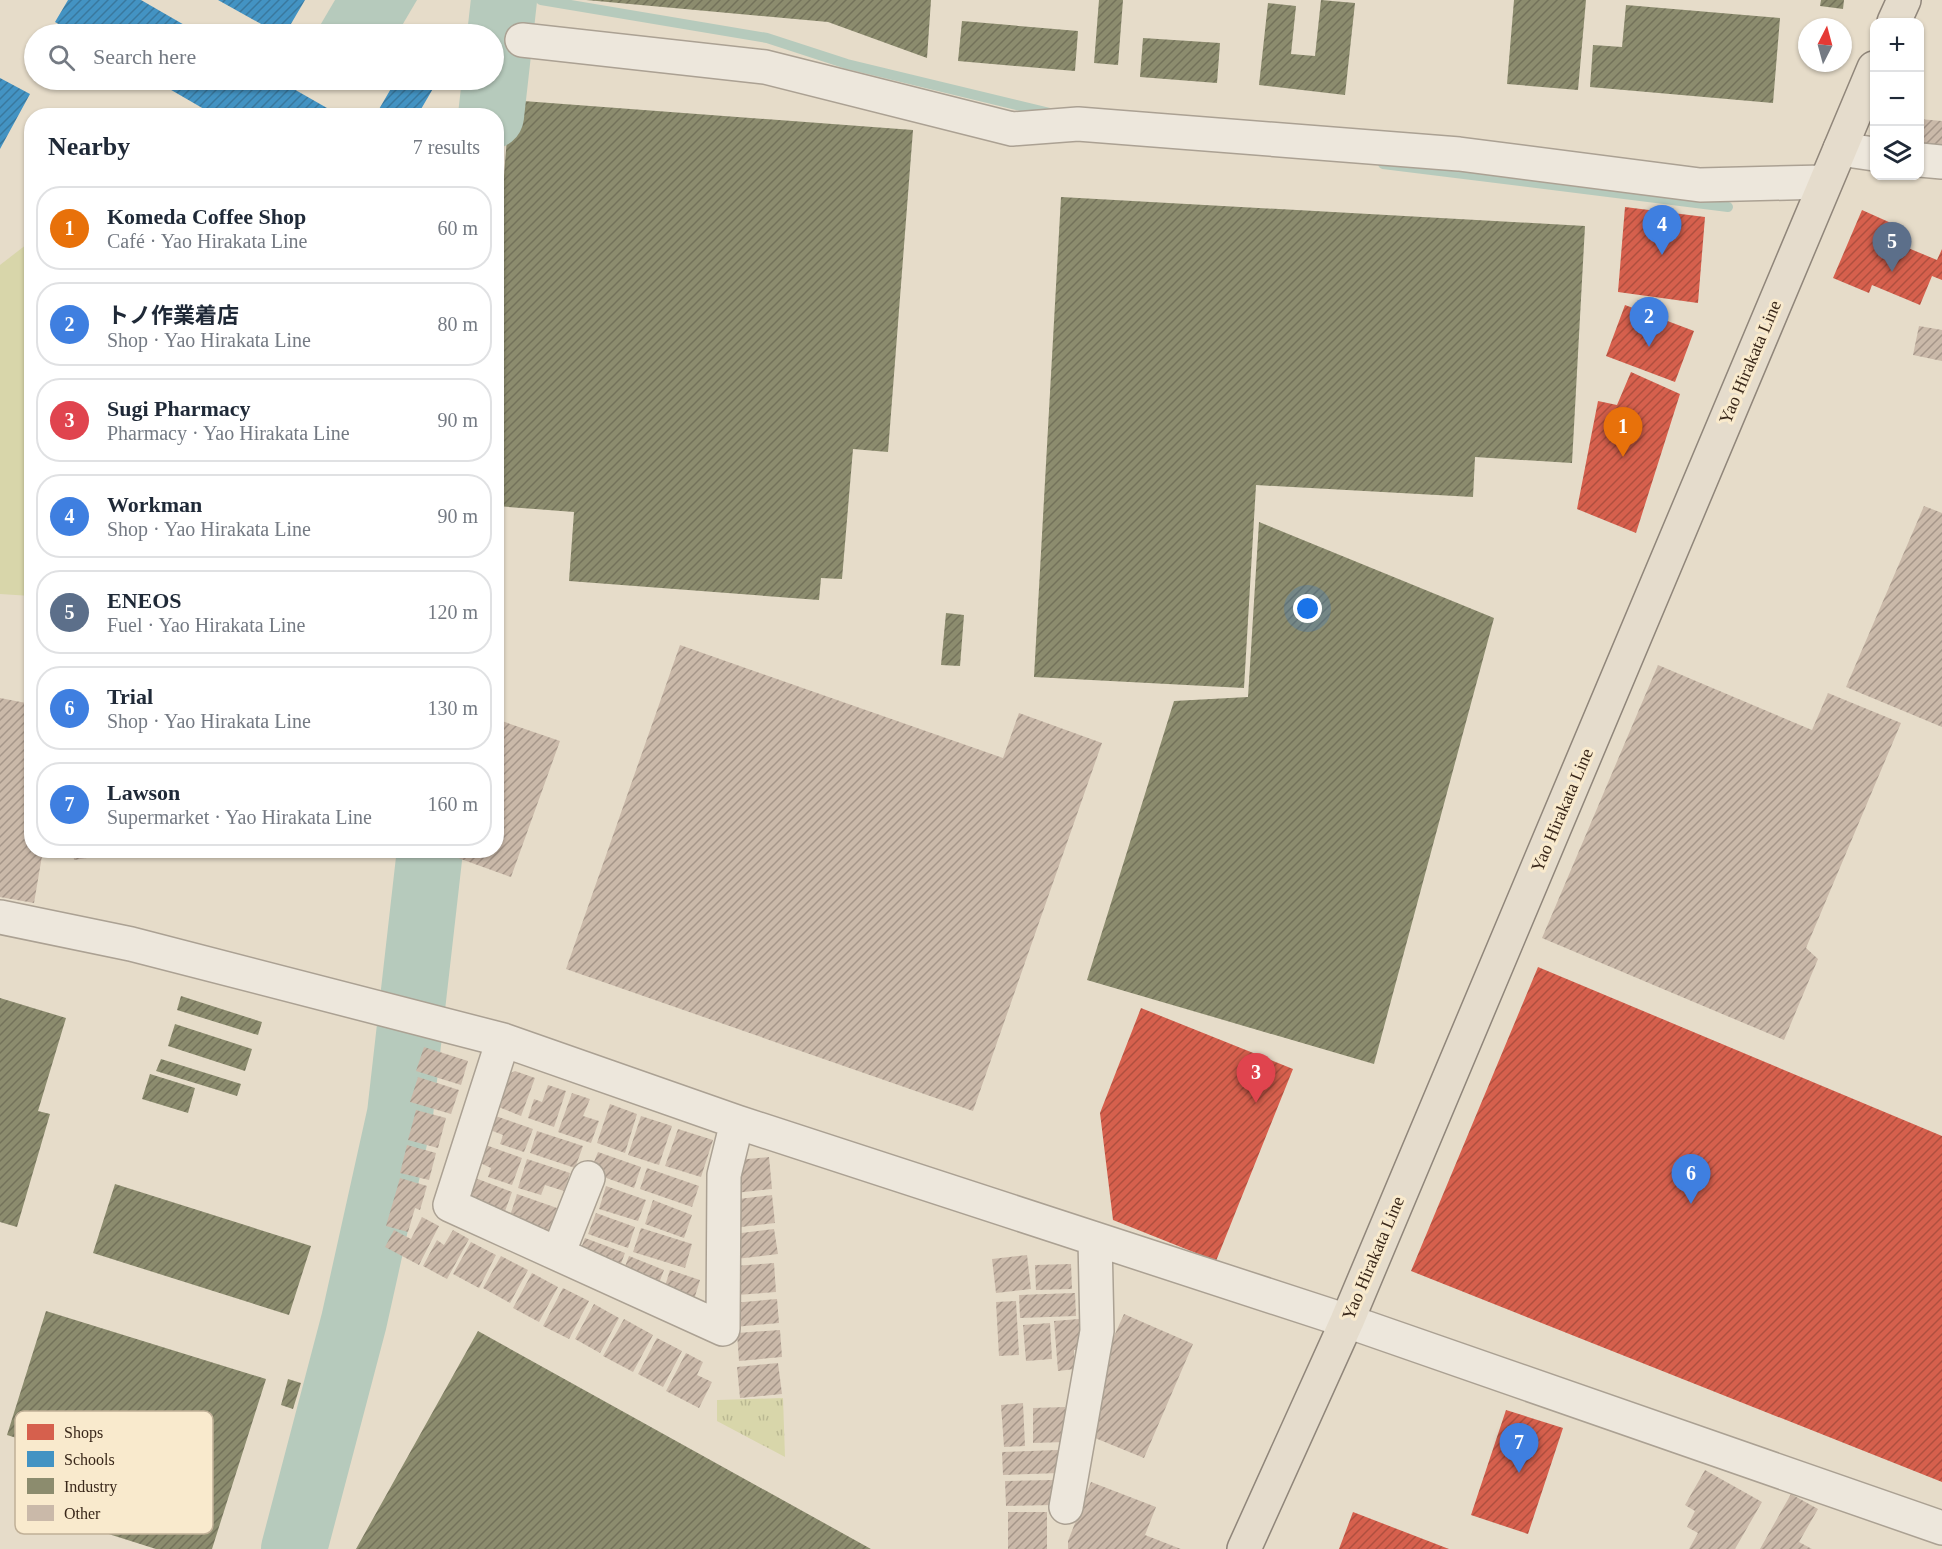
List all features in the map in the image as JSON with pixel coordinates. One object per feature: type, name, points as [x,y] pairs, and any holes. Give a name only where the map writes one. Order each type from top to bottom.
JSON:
[{"type":"main road","points":[[1896,18],[1904,0]]},
{"type":"main road","name":"Yao Hirakata Line","points":[[1244,1549],[1347,1321],[1873,72]]},
{"type":"street","points":[[522,40],[765,67],[1012,129],[1078,124],[1412,150],[1700,185],[1826,182]]},
{"type":"street","points":[[1840,149],[1870,153]]},
{"type":"street","points":[[1924,160],[1942,162]]},
{"type":"street","points":[[0,917],[131,944],[503,1040],[737,1122],[1347,1321],[1942,1528]]},
{"type":"street","points":[[503,1040],[450,1205],[723,1329],[724,1175],[737,1122]]},
{"type":"street","points":[[558,1254],[588,1178]]},
{"type":"street","points":[[1066,1508],[1097,1331],[1095,1239]]},
{"type":"green space","points":[[24,246],[24,596],[0,594],[0,265]]},
{"type":"green space","points":[[783,1398],[785,1457],[717,1421],[717,1400]]},
{"type":"shaded area","points":[[335,0],[417,0],[403,24],[321,24]]},
{"type":"building: Shops","points":[[1625,207],[1705,217],[1698,303],[1618,292]]},
{"type":"building: Shops","points":[[1862,210],[1891,223],[1884,238],[1937,260],[1942,249],[1942,280],[1932,276],[1920,305],[1872,285],[1869,293],[1833,278]]},
{"type":"building: Shops","points":[[1625,305],[1694,331],[1675,382],[1606,356]]},
{"type":"building: Shops","points":[[1631,372],[1680,394],[1636,533],[1577,509],[1598,401],[1617,405]]},
{"type":"building: Shops","points":[[1538,967],[1942,1136],[1942,1482],[1411,1271]]},
{"type":"building: Shops","points":[[1141,1008],[1293,1069],[1216,1261],[1113,1220],[1100,1113]]},
{"type":"building: Shops","points":[[1506,1410],[1563,1428],[1528,1534],[1471,1515]]},
{"type":"building: Shops","points":[[1353,1512],[1449,1549],[1339,1549]]},
{"type":"building: Schools","points":[[68,0],[141,0],[183,24],[58,24],[55,22]]},
{"type":"building: Schools","points":[[218,0],[305,0],[291,24],[261,24]]},
{"type":"building: Schools","points":[[0,78],[30,94],[0,149]]},
{"type":"building: Schools","points":[[171,90],[296,90],[327,108],[202,108]]},
{"type":"building: Schools","points":[[390,90],[432,90],[422,108],[380,108]]},
{"type":"building: Industry","points":[[586,0],[931,0],[927,58],[828,22]]},
{"type":"building: Industry","points":[[1099,0],[1123,0],[1118,65],[1094,63]]},
{"type":"building: Industry","points":[[1321,0],[1355,3],[1345,95],[1259,85],[1268,3],[1296,6],[1291,54],[1315,56]]},
{"type":"building: Industry","points":[[1514,0],[1586,0],[1578,90],[1507,84]]},
{"type":"building: Industry","points":[[1821,0],[1844,0],[1843,9],[1820,6]]},
{"type":"building: Industry","points":[[1626,5],[1780,18],[1773,103],[1590,87],[1593,45],[1622,47]]},
{"type":"building: Industry","points":[[962,21],[1078,31],[1075,71],[958,61]]},
{"type":"building: Industry","points":[[1143,38],[1220,43],[1217,83],[1140,77]]},
{"type":"building: Industry","points":[[510,100],[913,130],[888,452],[853,449],[842,579],[821,578],[819,600],[569,581],[574,512],[504,507],[504,176]]},
{"type":"building: Industry","points":[[1061,197],[1585,226],[1572,463],[1475,457],[1473,497],[1256,485],[1244,688],[1034,677]]},
{"type":"building: Industry","points":[[1259,522],[1494,618],[1374,1064],[1087,980],[1174,701],[1248,697]]},
{"type":"building: Industry","points":[[946,613],[964,615],[960,666],[941,665]]},
{"type":"building: Industry","points":[[181,996],[262,1022],[258,1035],[177,1010]]},
{"type":"building: Industry","points":[[0,998],[66,1018],[38,1111],[50,1114],[17,1227],[0,1222]]},
{"type":"building: Industry","points":[[175,1024],[252,1049],[245,1071],[168,1046]]},
{"type":"building: Industry","points":[[161,1059],[241,1084],[237,1096],[156,1071]]},
{"type":"building: Industry","points":[[150,1074],[195,1088],[188,1113],[142,1099]]},
{"type":"building: Industry","points":[[115,1184],[311,1246],[289,1315],[93,1253]]},
{"type":"building: Industry","points":[[46,1311],[266,1379],[212,1549],[156,1549],[109,1534],[213,1534],[213,1411],[15,1411],[15,1438],[7,1435]]},
{"type":"building: Industry","points":[[478,1331],[871,1549],[356,1549]]},
{"type":"building: Industry","points":[[288,1379],[301,1383],[293,1409],[281,1405]]},
{"type":"building: Other","points":[[1924,119],[1942,121],[1942,147],[1924,145]]},
{"type":"building: Other","points":[[1919,326],[1942,330],[1942,361],[1913,355]]},
{"type":"building: Other","points":[[1924,506],[1942,513],[1942,727],[1846,687]]},
{"type":"building: Other","points":[[680,645],[1003,758],[1019,713],[1102,743],[973,1111],[566,969]]},
{"type":"building: Other","points":[[1658,665],[1812,730],[1828,693],[1901,723],[1806,948],[1818,959],[1784,1040],[1542,938]]},
{"type":"building: Other","points":[[0,698],[24,703],[24,858],[42,858],[34,903],[0,897]]},
{"type":"building: Other","points":[[504,722],[560,741],[511,877],[458,858],[504,858]]},
{"type":"building: Other","points":[[424,1047],[468,1061],[461,1085],[416,1071]]},
{"type":"building: Other","points":[[515,1071],[535,1078],[521,1116],[491,1104],[500,1078]]},
{"type":"building: Other","points":[[418,1077],[459,1090],[451,1114],[410,1102]]},
{"type":"building: Other","points":[[548,1085],[566,1091],[554,1127],[528,1118],[534,1099],[542,1102]]},
{"type":"building: Other","points":[[572,1093],[590,1099],[583,1116],[599,1121],[591,1143],[558,1132]]},
{"type":"building: Other","points":[[610,1104],[637,1114],[625,1153],[597,1143]]},
{"type":"building: Other","points":[[416,1110],[446,1118],[438,1148],[408,1140]]},
{"type":"building: Other","points":[[490,1114],[533,1129],[524,1152],[500,1144],[503,1135],[485,1128]]},
{"type":"building: Other","points":[[641,1116],[672,1126],[659,1165],[628,1155]]},
{"type":"building: Other","points":[[678,1129],[713,1140],[701,1177],[665,1166]]},
{"type":"building: Other","points":[[537,1131],[583,1146],[575,1168],[530,1153]]},
{"type":"building: Other","points":[[483,1144],[522,1158],[512,1185],[488,1177],[491,1168],[478,1162]]},
{"type":"building: Other","points":[[407,1145],[436,1153],[429,1180],[400,1173]]},
{"type":"building: Other","points":[[598,1152],[641,1167],[634,1188],[590,1172]]},
{"type":"building: Other","points":[[769,1157],[772,1189],[735,1193],[737,1160]]},
{"type":"building: Other","points":[[527,1159],[570,1173],[564,1191],[545,1185],[541,1195],[518,1188]]},
{"type":"building: Other","points":[[647,1168],[699,1186],[692,1207],[640,1189]]},
{"type":"building: Other","points":[[470,1176],[512,1192],[504,1214],[462,1199]]},
{"type":"building: Other","points":[[400,1178],[427,1186],[420,1210],[415,1208],[408,1232],[386,1226]]},
{"type":"building: Other","points":[[606,1186],[646,1200],[638,1221],[599,1209]]},
{"type":"building: Other","points":[[517,1194],[557,1208],[549,1233],[509,1219]]},
{"type":"building: Other","points":[[772,1195],[775,1223],[733,1228],[730,1200]]},
{"type":"building: Other","points":[[653,1200],[692,1215],[684,1238],[645,1224]]},
{"type":"building: Other","points":[[596,1213],[635,1227],[628,1248],[588,1234]]},
{"type":"building: Other","points":[[422,1217],[439,1226],[419,1265],[385,1247],[394,1230],[411,1239]]},
{"type":"building: Other","points":[[641,1228],[692,1244],[685,1268],[633,1252]]},
{"type":"building: Other","points":[[774,1229],[778,1254],[736,1259],[733,1234]]},
{"type":"building: Other","points":[[453,1230],[469,1239],[447,1279],[423,1266],[437,1240],[444,1245]]},
{"type":"building: Other","points":[[585,1238],[625,1253],[617,1274],[577,1258]]},
{"type":"building: Other","points":[[471,1242],[496,1255],[479,1288],[453,1274]]},
{"type":"building: Other","points":[[1027,1255],[1031,1289],[996,1293],[992,1259]]},
{"type":"building: Other","points":[[501,1256],[528,1270],[510,1303],[483,1288]]},
{"type":"building: Other","points":[[629,1256],[664,1270],[656,1291],[621,1277]]},
{"type":"building: Other","points":[[774,1263],[776,1292],[737,1295],[735,1266]]},
{"type":"building: Other","points":[[1071,1264],[1072,1289],[1036,1290],[1035,1265]]},
{"type":"building: Other","points":[[670,1270],[700,1280],[692,1306],[662,1296]]},
{"type":"building: Other","points":[[532,1273],[558,1287],[539,1322],[513,1308]]},
{"type":"building: Other","points":[[563,1288],[589,1301],[569,1339],[543,1326]]},
{"type":"building: Other","points":[[1075,1293],[1076,1316],[1020,1318],[1019,1295]]},
{"type":"building: Other","points":[[777,1299],[779,1323],[734,1327],[732,1303]]},
{"type":"building: Other","points":[[1016,1301],[1019,1355],[999,1356],[996,1302]]},
{"type":"building: Other","points":[[594,1304],[619,1318],[600,1353],[575,1339]]},
{"type":"building: Other","points":[[1124,1314],[1193,1344],[1144,1458],[1095,1438],[1107,1352]]},
{"type":"building: Other","points":[[624,1319],[653,1335],[633,1372],[603,1356]]},
{"type":"building: Other","points":[[1079,1319],[1082,1350],[1074,1350],[1075,1369],[1058,1371],[1054,1321]]},
{"type":"building: Other","points":[[1050,1323],[1052,1359],[1026,1361],[1023,1325]]},
{"type":"building: Other","points":[[780,1330],[782,1357],[739,1361],[737,1333]]},
{"type":"building: Other","points":[[657,1338],[682,1351],[663,1387],[638,1374]]},
{"type":"building: Other","points":[[686,1353],[703,1362],[697,1375],[712,1382],[699,1408],[666,1391]]},
{"type":"building: Other","points":[[778,1363],[782,1394],[740,1398],[737,1367]]},
{"type":"building: Other","points":[[1023,1403],[1025,1446],[1004,1447],[1001,1405]]},
{"type":"building: Other","points":[[1065,1407],[1065,1442],[1033,1443],[1033,1408]]},
{"type":"building: Other","points":[[1058,1450],[1059,1473],[1003,1475],[1002,1452]]},
{"type":"building: Other","points":[[1705,1470],[1762,1502],[1735,1549],[1689,1549],[1698,1533],[1687,1527],[1695,1511],[1685,1505]]},
{"type":"building: Other","points":[[1054,1480],[1054,1505],[1006,1506],[1005,1481]]},
{"type":"building: Other","points":[[1091,1482],[1156,1507],[1145,1535],[1181,1549],[1068,1549],[1068,1541]]},
{"type":"building: Other","points":[[1791,1494],[1818,1509],[1799,1542],[1812,1549],[1760,1549]]},
{"type":"building: Other","points":[[1008,1512],[1047,1512],[1047,1549],[1008,1549]]},
{"type":"waterway","points":[[501,24],[504,0]]},
{"type":"waterway","points":[[541,0],[767,38],[847,64],[1050,113]]},
{"type":"waterway","points":[[492,108],[494,90]]},
{"type":"waterway","points":[[1383,164],[1728,207]]},
{"type":"waterway","points":[[294,1549],[354,1321],[400,1114],[429,858]]},
{"type":"place","name":"Workman","points":[[1662,255]]},
{"type":"place","name":"ENEOS","points":[[1892,272]]},
{"type":"place","name":"トノ作業着店","points":[[1649,347]]},
{"type":"place","name":"Komeda Coffee Shop","points":[[1623,457]]},
{"type":"place","name":"Sugi Pharmacy","points":[[1256,1103]]},
{"type":"place","name":"Trial","points":[[1691,1204]]},
{"type":"place","name":"Lawson","points":[[1519,1473]]}]
